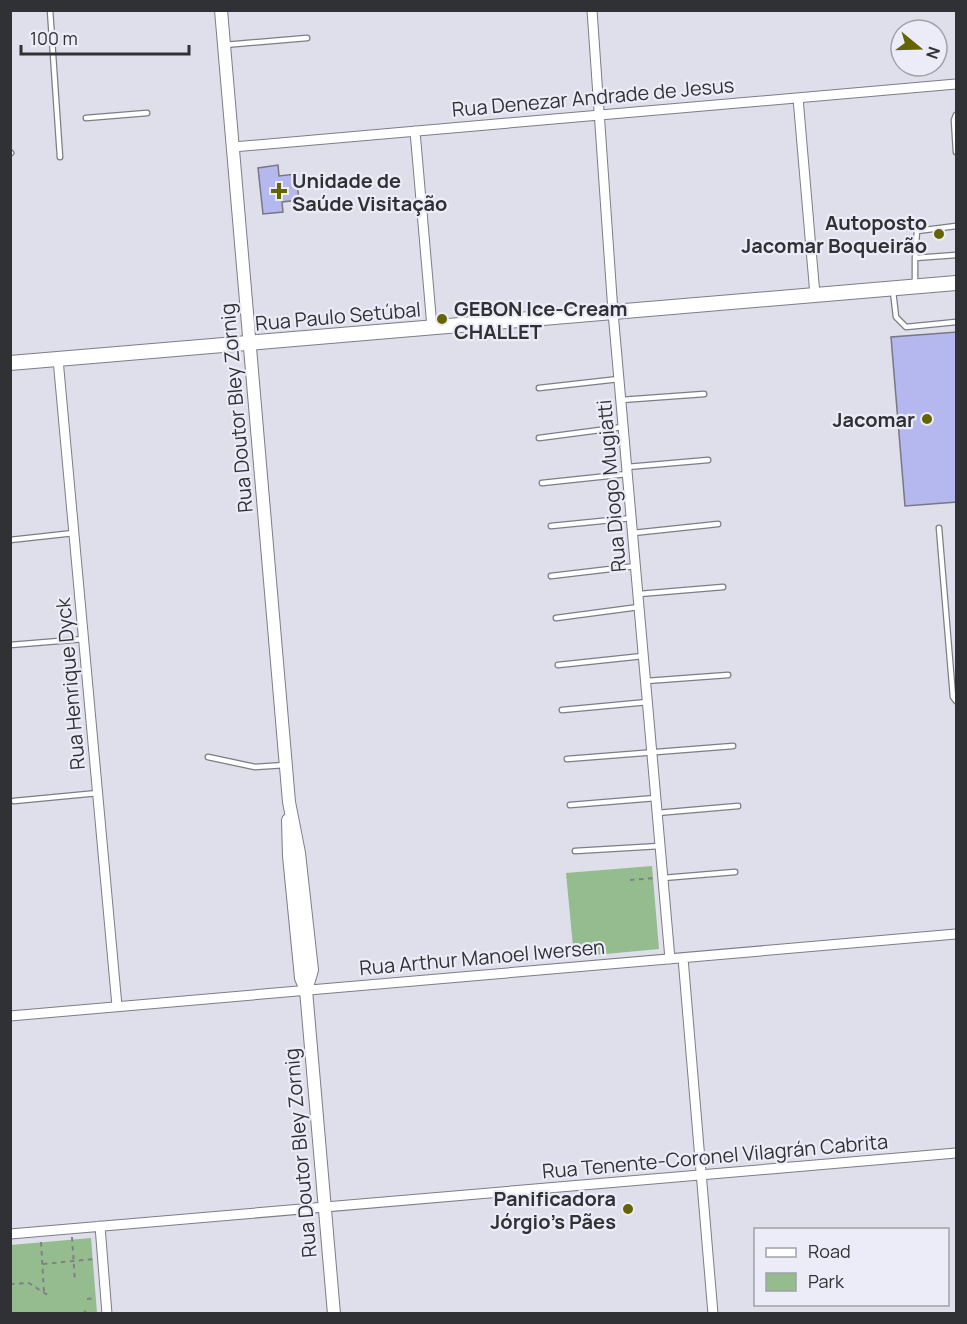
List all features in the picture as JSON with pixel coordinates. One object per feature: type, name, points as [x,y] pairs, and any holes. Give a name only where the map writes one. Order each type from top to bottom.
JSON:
[{"type":"main road","name":"Rua Paulo Setúbal","points":[[10,363],[957,283]]},
{"type":"street","name":"Rua Doutor Bley Zornig","points":[[221,10],[289,802],[299,853],[312,970],[306,990],[333,1314]]},
{"type":"street","name":"Rua Diogo Mugiatti","points":[[592,10],[613,312],[670,959]]},
{"type":"street","name":"Rua Denezar Andrade de Jesus","points":[[233,147],[957,84]]},
{"type":"street","points":[[798,98],[815,295]]},
{"type":"street","points":[[415,131],[432,327]]},
{"type":"street","name":"Rua Henrique Dyck","points":[[58,359],[117,1006]]},
{"type":"street","name":"Rua Arthur Manoel Iwersen","points":[[10,1016],[957,934]]},
{"type":"street","points":[[683,958],[713,1314]]},
{"type":"street","name":"Rua Tenente-Coronel Vilagrán Cabrita","points":[[10,1234],[957,1153]]},
{"type":"street","points":[[100,1226],[107,1314]]},
{"type":"lane","points":[[50,10],[60,157]]},
{"type":"lane","points":[[224,45],[307,38]]},
{"type":"lane","points":[[86,118],[147,113]]},
{"type":"lane","points":[[957,115],[954,120],[957,152]]},
{"type":"lane","points":[[915,287],[917,231],[957,226]]},
{"type":"lane","points":[[915,258],[957,255]]},
{"type":"lane","points":[[893,288],[896,317],[906,327],[957,322]]},
{"type":"lane","points":[[539,388],[619,379]]},
{"type":"lane","points":[[621,400],[704,394]]},
{"type":"lane","points":[[539,438],[623,427]]},
{"type":"lane","points":[[542,483],[708,460]]},
{"type":"lane","points":[[551,526],[632,518]]},
{"type":"lane","points":[[633,533],[718,524]]},
{"type":"lane","points":[[939,528],[953,697],[957,701]]},
{"type":"lane","points":[[10,540],[74,533]]},
{"type":"lane","points":[[551,576],[636,566]]},
{"type":"lane","points":[[638,594],[723,587]]},
{"type":"lane","points":[[556,618],[639,607]]},
{"type":"lane","points":[[10,645],[84,639]]},
{"type":"lane","points":[[558,665],[644,656]]},
{"type":"lane","points":[[646,681],[728,675]]},
{"type":"lane","points":[[562,710],[648,702]]},
{"type":"lane","points":[[567,759],[733,746]]},
{"type":"lane","points":[[208,757],[255,766],[286,765]]},
{"type":"lane","points":[[14,801],[98,793]]},
{"type":"lane","points":[[570,805],[656,798]]},
{"type":"lane","points":[[657,813],[738,806]]},
{"type":"lane","points":[[575,851],[660,846]]},
{"type":"lane","points":[[663,878],[735,872]]},
{"type":"path","points":[[630,880],[663,878]]},
{"type":"path","points":[[71,1229],[75,1282]]},
{"type":"path","points":[[40,1231],[44,1293]]},
{"type":"path","points":[[43,1264],[102,1258]]},
{"type":"path","points":[[10,1284],[29,1283],[49,1296]]},
{"type":"path","points":[[84,1311],[88,1314]]},
{"type":"green space","points":[[652,866],[659,949],[574,957],[566,873]]},
{"type":"green space","points":[[91,1238],[97,1313],[11,1313],[11,1245]]},
{"type":"building","name":"Unidade de Saúde Visitação","points":[[278,165],[279,176],[296,174],[299,200],[282,202],[283,212],[263,214],[258,168]]},
{"type":"building","name":"Jacomar","points":[[957,332],[957,502],[905,506],[891,337]]},
{"type":"place","name":"Unidade de Saúde Visitação","points":[[279,191]]},
{"type":"place","name":"Autoposto Jacomar Boqueirão","points":[[939,234]]},
{"type":"place","name":"GEBON Ice-Cream CHALLET","points":[[442,319]]},
{"type":"place","name":"Jacomar","points":[[927,419]]},
{"type":"place","name":"Panificadora Jórgio's Pães","points":[[628,1209]]}]
